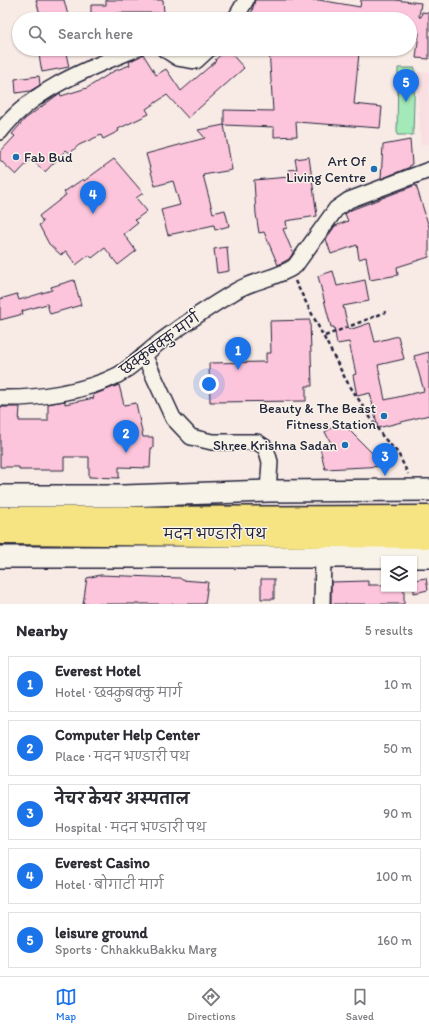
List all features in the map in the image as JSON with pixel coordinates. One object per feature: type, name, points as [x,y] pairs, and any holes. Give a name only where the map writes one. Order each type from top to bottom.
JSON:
[{"type":"highway","name":"मदन भण्डारी पथ","points":[[0,518],[429,517]]},
{"type":"highway","name":"मदन भण्डारी पथ","points":[[0,533],[429,537]]},
{"type":"street","points":[[239,12],[246,0]]},
{"type":"street","points":[[0,132],[38,96],[71,77],[120,56]]},
{"type":"street","points":[[175,56],[178,58],[196,60],[201,56]]},
{"type":"street","points":[[289,270],[295,266],[336,209],[349,200],[429,170]]},
{"type":"street","name":"छक्कुबक्कु मार्ग","points":[[0,398],[22,398],[67,392],[116,376],[162,341],[235,291],[289,270]]},
{"type":"street","points":[[144,355],[172,418],[191,437],[212,442],[257,442],[266,448],[270,462],[268,491]]},
{"type":"street","points":[[0,496],[124,496],[268,491],[429,490]]},
{"type":"street","points":[[322,604],[323,556]]},
{"type":"street","points":[[0,557],[429,557]]},
{"type":"path","points":[[289,270],[325,336],[349,385],[383,437],[398,453],[407,470]]},
{"type":"path","points":[[325,336],[386,312]]},
{"type":"shaded area","points":[[416,72],[429,72],[429,144],[421,145]]},
{"type":"green space","points":[[398,68],[415,68],[413,135],[397,135]]},
{"type":"green space","points":[[0,542],[118,543],[118,548],[0,547]]},
{"type":"building","points":[[36,0],[64,0],[67,12],[39,12]]},
{"type":"building","points":[[106,0],[163,0],[164,12],[91,12],[91,5],[106,5]]},
{"type":"building","points":[[255,0],[319,0],[360,7],[361,0],[395,0],[421,3],[419,17],[421,17],[422,12],[429,13],[429,59],[416,58],[419,33],[417,33],[417,12],[252,12]]},
{"type":"building","points":[[39,56],[67,56],[69,67],[42,72]]},
{"type":"building","points":[[140,56],[144,56],[156,75],[166,69],[181,91],[216,61],[215,60],[219,56],[233,56],[244,68],[188,118],[167,95],[146,109],[149,114],[118,129],[119,131],[103,139],[101,135],[79,145],[70,153],[66,150],[45,172],[31,159],[16,175],[0,160],[0,152],[15,136],[12,134],[25,119],[60,93],[61,96],[87,88],[114,71],[130,65],[129,62]]},
{"type":"building","points":[[269,56],[359,56],[354,104],[382,107],[380,128],[296,122],[297,136],[274,137],[274,127],[224,125],[224,110],[273,111]]},
{"type":"building","points":[[39,76],[40,85],[30,91],[16,93],[15,79]]},
{"type":"building","points":[[224,125],[232,170],[203,175],[213,213],[225,210],[229,226],[215,230],[214,225],[168,235],[161,210],[180,205],[173,181],[155,186],[146,154],[205,138],[198,130]]},
{"type":"building","points":[[410,140],[412,164],[410,167],[381,179],[383,145]]},
{"type":"building","points":[[309,157],[317,216],[286,221],[287,228],[283,229],[293,253],[289,259],[278,265],[264,232],[259,233],[256,214],[254,180],[289,177],[288,170],[297,169],[295,159]]},
{"type":"building","points":[[114,159],[143,193],[136,198],[147,211],[135,220],[138,223],[124,234],[136,251],[118,265],[105,248],[92,258],[89,255],[76,265],[66,251],[61,255],[49,244],[39,225],[43,222],[39,216],[66,195],[64,192],[83,179],[84,181]]},
{"type":"building","points":[[416,185],[429,227],[429,257],[397,267],[398,275],[370,280],[366,257],[359,259],[357,245],[331,254],[326,239],[335,226],[348,221],[345,214],[351,210]]},
{"type":"building","points":[[227,247],[229,271],[217,273],[214,249]]},
{"type":"building","points":[[333,271],[337,286],[365,280],[369,301],[343,306],[349,330],[370,323],[375,342],[398,336],[404,359],[378,365],[385,400],[424,391],[414,356],[429,352],[429,415],[378,428],[370,393],[357,396],[353,375],[356,374],[349,342],[337,344],[334,327],[331,327],[318,276]]},
{"type":"building","points":[[74,280],[81,305],[50,314],[47,304],[22,311],[23,314],[0,320],[0,299],[17,294],[19,300],[52,290],[51,287]]},
{"type":"building","points":[[310,320],[312,386],[306,386],[306,401],[210,402],[209,363],[266,362],[266,353],[271,353],[270,321]]},
{"type":"building","points":[[119,385],[124,405],[136,403],[143,437],[153,437],[150,468],[119,467],[119,478],[89,477],[89,457],[64,457],[64,470],[19,470],[19,467],[0,467],[0,407],[20,407],[19,421],[48,421],[48,404],[65,401],[65,404],[94,398],[93,395]]},
{"type":"building","name":"Shree Krishna Sadan","points":[[341,422],[385,466],[325,469],[320,448],[331,443],[325,432]]},
{"type":"building","points":[[100,575],[180,578],[182,580],[208,582],[205,604],[83,604],[87,578]]},
{"type":"building","points":[[426,578],[428,590],[414,593],[417,592],[417,580]]},
{"type":"building","points":[[261,579],[274,579],[274,599],[261,599]]},
{"type":"building","points":[[368,581],[368,585],[381,585],[381,592],[404,592],[404,604],[331,604],[331,582]]},
{"type":"place","name":"leisure ground","points":[[406,102]]},
{"type":"place","name":"Fab Bud","points":[[16,157]]},
{"type":"place","name":"Art Of Living Centre","points":[[374,169]]},
{"type":"place","name":"Everest Casino","points":[[93,214]]},
{"type":"place","name":"Everest Hotel","points":[[238,370]]},
{"type":"place","name":"Beauty & The Beast Fitness Station","points":[[384,416]]},
{"type":"place","name":"Shree Krishna Sadan","points":[[345,445]]},
{"type":"place","name":"Computer Help Center","points":[[126,453]]},
{"type":"place","name":"नेचर केयर अस्पताल","points":[[385,476]]}]
